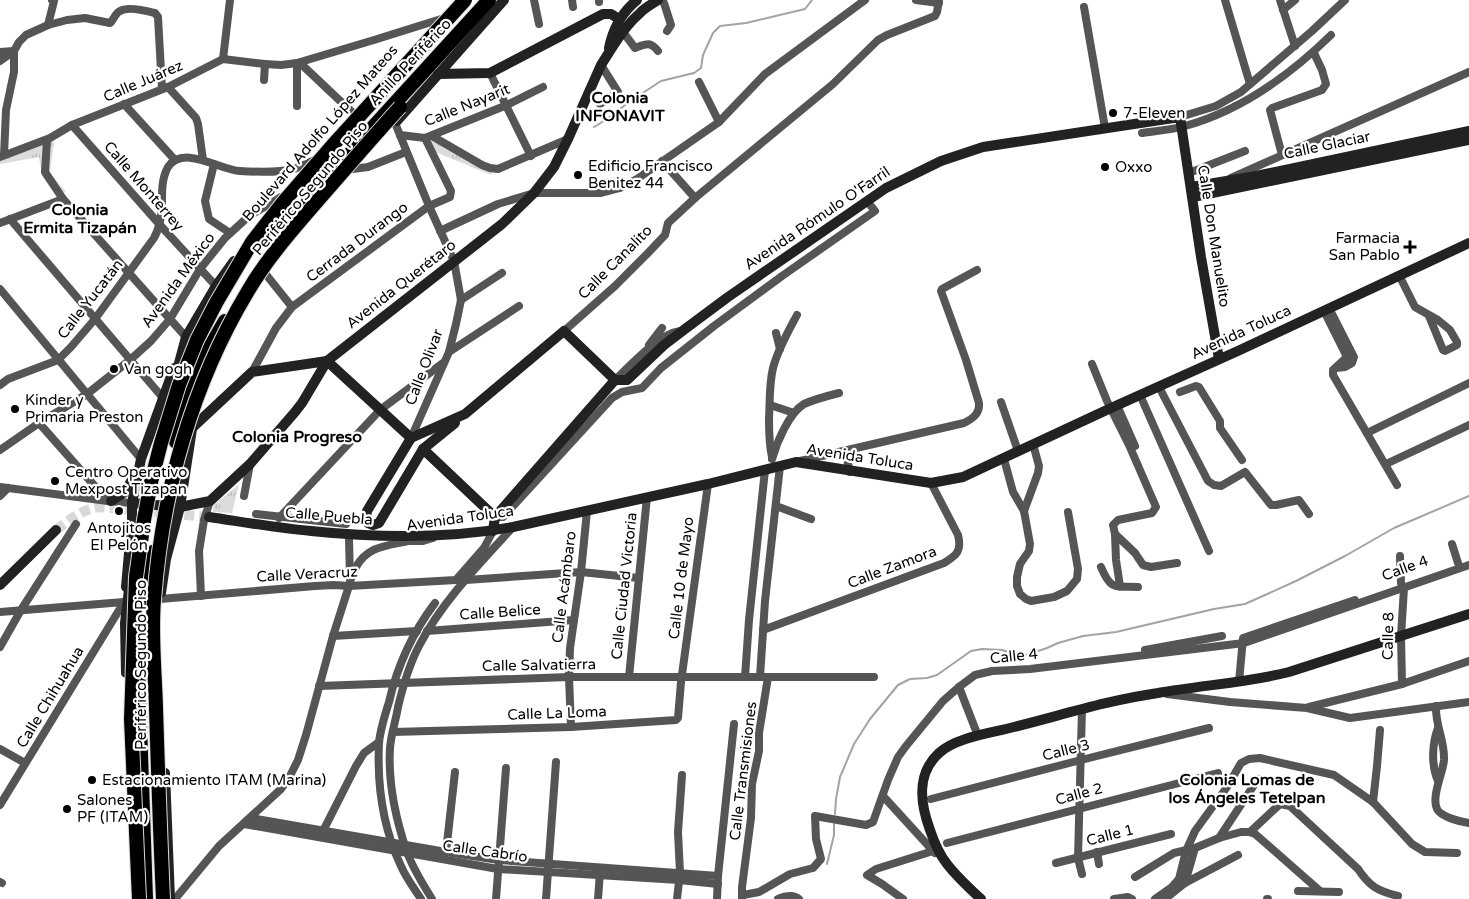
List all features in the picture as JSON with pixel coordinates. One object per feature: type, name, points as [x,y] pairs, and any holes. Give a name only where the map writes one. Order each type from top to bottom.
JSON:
[{"type":"highway","name":"Periférico Segundo Piso","points":[[139,899],[132,719],[136,577],[144,520],[152,482],[161,443],[179,385],[197,340],[216,303],[252,242],[285,200],[332,146],[464,0]]},
{"type":"highway","name":"Anillo Periférico","points":[[146,899],[137,619],[138,582],[147,524],[170,424],[188,366],[214,313],[246,260],[292,200],[472,0]]},
{"type":"highway","name":"Anillo Periférico","points":[[155,489],[180,425],[197,374],[210,347],[267,252],[318,189],[489,0]]},
{"type":"highway","name":"Periférico Segundo Piso","points":[[163,899],[154,661],[156,569],[163,526],[185,429],[195,402],[229,325],[276,249],[400,107],[497,0]]},
{"type":"highway","points":[[369,151],[374,126]]},
{"type":"highway","name":"Anillo Periférico","points":[[147,524],[150,573],[148,597],[158,899]]},
{"type":"highway","points":[[156,830],[165,787]]},
{"type":"highway","points":[[132,829],[145,871]]},
{"type":"main road","name":"Boulevard Adolfo López Mateos","points":[[155,489],[160,428],[182,357],[186,337],[216,286],[281,197],[458,0]]},
{"type":"main road","points":[[170,899],[160,600],[166,559],[180,507],[192,428],[203,391],[222,348],[264,272],[301,226],[504,0]]},
{"type":"main road","name":"Avenida Querétaro","points":[[608,54],[611,38],[619,18],[637,0]]},
{"type":"main road","name":"Avenida Querétaro","points":[[210,501],[250,464],[302,403],[326,361],[502,224],[534,194],[554,167],[601,65],[608,54],[621,34],[640,13],[660,0]]},
{"type":"main road","points":[[438,74],[490,73],[602,14],[611,14],[619,18]]},
{"type":"main road","name":"Avenida Rómulo O'Farril","points":[[495,517],[615,380],[627,380],[664,345],[728,297],[902,179],[941,161],[983,147],[1105,128],[1181,122]]},
{"type":"main road","name":"Calle Don Manuelito","points":[[1181,122],[1219,359]]},
{"type":"main road","name":"Calle Glaciar","points":[[1192,192],[1462,139],[1469,131]]},
{"type":"main road","name":"Calle Glaciar","points":[[1192,192],[1228,180],[1256,176],[1381,149],[1462,139]]},
{"type":"main road","name":"Avenida Toluca","points":[[446,535],[493,531],[513,527],[708,484],[796,462],[850,472],[931,483],[963,477],[1469,243]]},
{"type":"main road","points":[[564,331],[615,380]]},
{"type":"main road","name":"Calle Canalito","points":[[423,450],[564,331]]},
{"type":"main road","points":[[135,899],[124,602],[132,503],[142,459],[162,398],[186,337]]},
{"type":"main road","points":[[192,428],[252,372],[326,361],[411,438]]},
{"type":"main road","name":"Calle Canalito","points":[[411,438],[465,414]]},
{"type":"main road","name":"Calle Olivar","points":[[411,438],[367,511],[366,519],[368,523],[373,525],[379,522],[423,450]]},
{"type":"main road","points":[[146,447],[140,490],[147,496],[156,499],[173,497],[183,490]]},
{"type":"main road","points":[[423,450],[495,517],[493,531]]},
{"type":"main road","points":[[109,501],[125,492],[142,459]]},
{"type":"main road","points":[[132,503],[180,507],[210,501]]},
{"type":"main road","name":"Calle Puebla","points":[[207,519],[356,535],[446,535]]},
{"type":"main road","points":[[125,623],[147,524]]},
{"type":"main road","points":[[0,585],[56,530]]},
{"type":"main road","points":[[981,899],[946,863],[936,846],[924,813],[921,797],[924,775],[931,762],[950,745],[1082,709],[1158,693],[1263,679],[1469,614]]},
{"type":"street","points":[[48,25],[54,1],[52,0]]},
{"type":"street","points":[[136,0],[137,10]]},
{"type":"street","points":[[230,0],[223,58],[265,64],[299,63],[441,18]]},
{"type":"street","points":[[534,0],[539,24]]},
{"type":"street","points":[[660,0],[671,25],[667,31]]},
{"type":"street","points":[[440,231],[498,204],[534,194],[601,193],[620,188],[720,122],[765,74],[866,0]]},
{"type":"street","points":[[916,0],[939,1]]},
{"type":"street","points":[[1225,0],[1250,84]]},
{"type":"street","points":[[1280,0],[1295,46]]},
{"type":"street","points":[[1283,10],[1295,0]]},
{"type":"street","name":"Avenida Rómulo O'Farril","points":[[1181,122],[1232,98],[1295,46],[1345,0]]},
{"type":"street","name":"Calle Canalito","points":[[564,331],[616,286],[648,254],[665,235],[668,222],[695,198],[833,84],[878,40],[935,16],[939,1]]},
{"type":"street","points":[[1084,7],[1105,128]]},
{"type":"street","points":[[0,60],[14,51],[26,35],[48,25],[85,18],[110,23],[117,12],[121,10],[155,13],[158,17],[165,88],[198,121],[202,160]]},
{"type":"street","points":[[621,34],[626,36],[635,48],[649,44],[654,46],[658,52]]},
{"type":"street","points":[[1142,132],[1181,122],[1204,120],[1232,109],[1259,93],[1314,53],[1331,35]]},
{"type":"street","points":[[0,52],[14,51]]},
{"type":"street","points":[[2,156],[6,110],[14,72],[14,51]]},
{"type":"street","points":[[1282,155],[1270,110],[1322,90],[1326,84],[1314,53]]},
{"type":"street","name":"Calle Juárez","points":[[2,156],[47,140],[72,125],[165,88],[223,58]]},
{"type":"street","points":[[297,106],[299,63]]},
{"type":"street","points":[[299,63],[354,114]]},
{"type":"street","points":[[264,80],[265,64]]},
{"type":"street","points":[[600,104],[618,92],[601,65]]},
{"type":"street","points":[[1228,180],[1469,72]]},
{"type":"street","points":[[490,73],[507,104],[531,156]]},
{"type":"street","points":[[699,82],[720,122]]},
{"type":"street","name":"Calle Nayarit","points":[[400,135],[428,137],[543,87]]},
{"type":"street","points":[[124,104],[176,160],[192,158],[237,171],[256,172],[294,168],[312,161]]},
{"type":"street","name":"Calle Olivar","points":[[395,123],[454,261],[461,300],[449,352],[411,438]]},
{"type":"street","name":"Calle Monterrey","points":[[72,125],[216,286]]},
{"type":"street","points":[[428,137],[490,168],[503,167],[568,139]]},
{"type":"street","name":"Cerrada Durango","points":[[252,372],[276,328],[292,307],[429,206],[450,196],[451,194],[428,137]]},
{"type":"street","points":[[47,140],[45,172],[63,199],[186,337]]},
{"type":"street","points":[[1189,173],[1245,151]]},
{"type":"street","points":[[353,169],[374,165],[406,152]]},
{"type":"street","name":"Calle Yucatán","points":[[0,385],[8,379],[58,360],[95,319],[154,238],[160,224],[164,177],[168,167],[176,160]]},
{"type":"street","points":[[662,161],[695,198]]},
{"type":"street","points":[[214,164],[205,201],[208,219],[230,233]]},
{"type":"street","name":"Avenida México","points":[[0,450],[39,423],[87,394],[152,341],[170,319],[200,269],[230,233],[248,216],[281,197]]},
{"type":"street","points":[[0,223],[63,199]]},
{"type":"street","name":"Avenida Rómulo O'Farril","points":[[495,517],[503,517],[612,398],[622,392],[642,388],[674,357],[782,276],[875,211],[867,201]]},
{"type":"street","points":[[10,219],[162,398]]},
{"type":"street","points":[[796,462],[964,423],[977,414],[979,403],[966,360],[941,291],[977,270]]},
{"type":"street","points":[[264,272],[292,307]]},
{"type":"street","points":[[461,300],[502,272]]},
{"type":"street","points":[[1399,275],[1415,307],[1438,320],[1450,330],[1456,345],[1445,351],[1443,350],[1429,316]]},
{"type":"street","points":[[0,289],[142,459]]},
{"type":"street","points":[[449,352],[519,306]]},
{"type":"street","points":[[1327,310],[1342,340],[1354,356],[1352,363],[1336,368],[1333,375],[1398,485]]},
{"type":"street","points":[[745,677],[749,620],[772,468],[769,442],[773,369],[780,349],[797,315]]},
{"type":"street","points":[[615,380],[641,354],[662,328]]},
{"type":"street","points":[[641,354],[668,334],[682,331]]},
{"type":"street","points":[[776,333],[780,349]]},
{"type":"street","points":[[664,345],[674,357]]},
{"type":"street","points":[[279,518],[380,410],[445,362]]},
{"type":"street","points":[[1092,364],[1106,401],[1114,406],[1152,484]]},
{"type":"street","points":[[1367,433],[1469,384]]},
{"type":"street","points":[[1180,392],[1196,386],[1200,387],[1220,420],[1220,428],[1242,460]]},
{"type":"street","points":[[1159,387],[1208,480],[1214,485],[1221,486],[1245,472],[1271,505],[1299,500],[1309,514]]},
{"type":"street","points":[[772,457],[794,413],[804,405],[839,393]]},
{"type":"street","points":[[1140,395],[1209,551]]},
{"type":"street","points":[[1001,402],[1018,451]]},
{"type":"street","points":[[770,405],[794,413]]},
{"type":"street","points":[[1114,406],[1156,507],[1152,512],[1118,520],[1113,526],[1120,586]]},
{"type":"street","points":[[39,423],[109,501]]},
{"type":"street","points":[[1386,464],[1469,425]]},
{"type":"street","points":[[1024,511],[1038,473],[1039,466],[1034,444]]},
{"type":"street","points":[[845,451],[850,472]]},
{"type":"street","points":[[1004,458],[1013,492],[1024,511],[1030,544],[1029,551],[1020,564],[1016,586],[1020,594],[1030,601],[1054,597],[1067,591],[1077,579],[1078,569],[1068,512]]},
{"type":"street","points":[[244,496],[250,464]]},
{"type":"street","name":"Calle Transmisiones","points":[[742,894],[750,827],[752,784],[759,751],[764,677],[763,630],[776,506],[772,468]]},
{"type":"street","name":"Calle Zamora","points":[[763,630],[944,563],[955,556],[959,551],[960,544],[958,535],[931,483]]},
{"type":"street","name":"Calle 10 de Mayo","points":[[682,676],[708,484]]},
{"type":"street","points":[[0,496],[4,487],[132,503]]},
{"type":"street","name":"Calle Ciudad Victoria","points":[[629,677],[647,497]]},
{"type":"street","points":[[201,596],[199,551],[210,501]]},
{"type":"street","points":[[776,506],[811,519]]},
{"type":"street","name":"Calle Acámbaro","points":[[571,727],[570,648],[581,572],[587,511]]},
{"type":"street","points":[[256,514],[346,524]]},
{"type":"street","name":"Avenida Toluca","points":[[207,519],[349,539],[423,541],[446,535]]},
{"type":"street","points":[[0,647],[21,610],[76,524]]},
{"type":"street","points":[[432,899],[414,868],[405,844],[392,786],[390,754],[393,732],[404,682],[418,646],[449,599],[513,527]]},
{"type":"street","name":"Calle Veracruz","points":[[160,600],[349,583],[456,580],[484,548],[493,531]]},
{"type":"street","points":[[1115,534],[1135,552],[1140,562],[1147,567],[1177,563]]},
{"type":"street","points":[[349,539],[349,583]]},
{"type":"street","points":[[175,899],[219,846],[281,789],[290,776],[298,760],[349,583],[360,560],[367,553],[376,549],[408,541]]},
{"type":"street","points":[[1452,544],[1458,563]]},
{"type":"street","name":"Calle 8","points":[[1400,556],[1402,586],[1402,684]]},
{"type":"street","name":"Calle 4","points":[[1402,586],[1469,560]]},
{"type":"street","name":"Calle 4","points":[[742,894],[758,892],[790,874],[813,868],[820,859],[816,838],[815,816],[866,825],[873,822],[898,757],[943,701],[959,686],[975,675],[1241,643],[1402,586],[1469,565]]},
{"type":"street","points":[[1101,567],[1107,581],[1111,585],[1138,587]]},
{"type":"street","points":[[466,580],[581,572],[639,578]]},
{"type":"street","points":[[0,612],[124,602]]},
{"type":"street","name":"Calle Chihuahua","points":[[0,805],[124,602]]},
{"type":"street","points":[[421,899],[401,867],[384,820],[380,790],[379,742],[394,682],[405,654],[424,617],[435,602]]},
{"type":"street","name":"Calle Belice","points":[[427,631],[574,620]]},
{"type":"street","points":[[333,636],[417,631]]},
{"type":"street","points":[[1120,657],[1126,653],[1222,636]]},
{"type":"street","points":[[1239,682],[1241,643]]},
{"type":"street","points":[[1307,708],[1402,684],[1469,661]]},
{"type":"street","name":"Calle La Loma","points":[[393,732],[571,727],[676,720],[678,718],[682,676]]},
{"type":"street","name":"Calle Salvatierra","points":[[319,686],[569,677],[874,677]]},
{"type":"street","points":[[959,686],[978,736]]},
{"type":"street","points":[[1158,693],[1230,702],[1307,708],[1350,718],[1469,702]]},
{"type":"street","points":[[1436,706],[1438,728],[1442,739],[1444,755],[1443,768],[1438,781],[1437,809],[1442,814],[1469,823]]},
{"type":"street","points":[[1082,709],[1078,858],[1082,874]]},
{"type":"street","points":[[717,899],[734,724]]},
{"type":"street","name":"Calle 3","points":[[931,799],[1209,728]]},
{"type":"street","points":[[1438,728],[1434,755],[1434,768],[1438,781]]},
{"type":"street","points":[[1373,802],[1380,730]]},
{"type":"street","points":[[321,834],[364,753],[379,742]]},
{"type":"street","points":[[0,749],[26,763]]},
{"type":"street","points":[[1434,755],[1444,755]]},
{"type":"street","points":[[1155,899],[1172,887],[1179,879],[1186,851],[1195,831],[1227,787],[1241,763],[1260,758],[1334,775],[1373,802],[1412,844],[1424,852],[1457,853]]},
{"type":"street","points":[[546,899],[556,762]]},
{"type":"street","points":[[496,899],[506,768]]},
{"type":"street","points":[[446,852],[455,772]]},
{"type":"street","name":"Calle 2","points":[[947,843],[1218,772]]},
{"type":"street","points":[[677,899],[679,876],[678,832],[682,775]]},
{"type":"street","points":[[1219,838],[1258,779]]},
{"type":"street","points":[[883,796],[938,857],[946,863]]},
{"type":"street","points":[[1250,832],[1280,804],[1290,806],[1358,869],[1366,881],[1374,888],[1398,896]]},
{"type":"street","name":"Calle Cabrío","points":[[251,818],[321,834]]},
{"type":"street","name":"Calle Cabrío","points":[[244,824],[393,846],[408,853],[498,869],[548,873],[600,872],[718,880]]},
{"type":"street","points":[[1135,877],[1174,853],[1195,848],[1219,838],[1241,832],[1250,832],[1255,834],[1320,890]]},
{"type":"street","name":"Calle 1","points":[[1056,863],[1171,834]]},
{"type":"street","points":[[1185,883],[1195,848],[1192,838]]},
{"type":"street","name":"Calle Cabrío","points":[[393,846],[405,844],[499,860],[548,864],[600,872]]},
{"type":"street","points":[[903,899],[866,875],[876,869],[933,851]]},
{"type":"street","points":[[1097,852],[1099,864]]},
{"type":"street","points":[[1165,899],[1185,883],[1238,855]]},
{"type":"street","points":[[598,899],[600,872]]},
{"type":"street","points":[[1307,879],[1298,890],[1339,892]]},
{"type":"street","points":[[778,899],[794,896],[799,899]]},
{"type":"street","points":[[1114,899],[1128,897],[1132,899]]},
{"type":"green space","points":[[426,133],[434,134],[487,164],[495,166],[491,175],[433,151]]},
{"type":"green space","points":[[54,141],[50,173],[66,192],[56,196],[42,176],[39,157],[0,164],[0,161]]},
{"type":"green space","points":[[239,484],[232,513],[213,512],[214,505]]},
{"type":"waterway","points":[[594,127],[661,81],[694,73],[701,68],[703,55],[713,33],[720,26],[746,23],[805,9],[812,0]]},
{"type":"waterway","points":[[835,814],[840,777],[854,744],[870,719],[898,685],[910,679],[927,678],[937,675],[971,651],[982,649],[1002,650],[1026,655],[1083,636],[1116,632],[1214,609],[1245,604],[1296,581],[1394,528],[1469,496]]},
{"type":"waterway","points":[[827,864],[834,835],[834,824]]},
{"type":"tunnel","points":[[56,530],[81,513],[100,507],[209,517]]},
{"type":"place","name":"7-Eleven","points":[[1113,113]]},
{"type":"place","name":"Oxxo","points":[[1105,167]]},
{"type":"place","name":"Edificio Francisco Benitez 44","points":[[578,175]]},
{"type":"place","name":"Farmacia San Pablo","points":[[1410,247]]},
{"type":"place","name":"Van gogh","points":[[114,369]]},
{"type":"place","name":"Kinder y Primaria Preston","points":[[15,409]]},
{"type":"place","name":"Centro Operativo Mexpost Tizapan","points":[[55,481]]},
{"type":"place","name":"Antojitos El Pelón","points":[[119,511]]},
{"type":"place","name":"Estacionamiento ITAM (Marina)","points":[[92,780]]},
{"type":"place","name":"Salones PF (ITAM)","points":[[67,809]]},
{"type":"district","name":"Colonia INFONAVIT","points":[[620,107]]},
{"type":"district","name":"Colonia Ermita Tizapán","points":[[80,219]]},
{"type":"district","name":"Colonia Progreso","points":[[297,437]]},
{"type":"district","name":"Colonia Lomas de los Ángeles Tetelpan","points":[[1247,789]]}]
